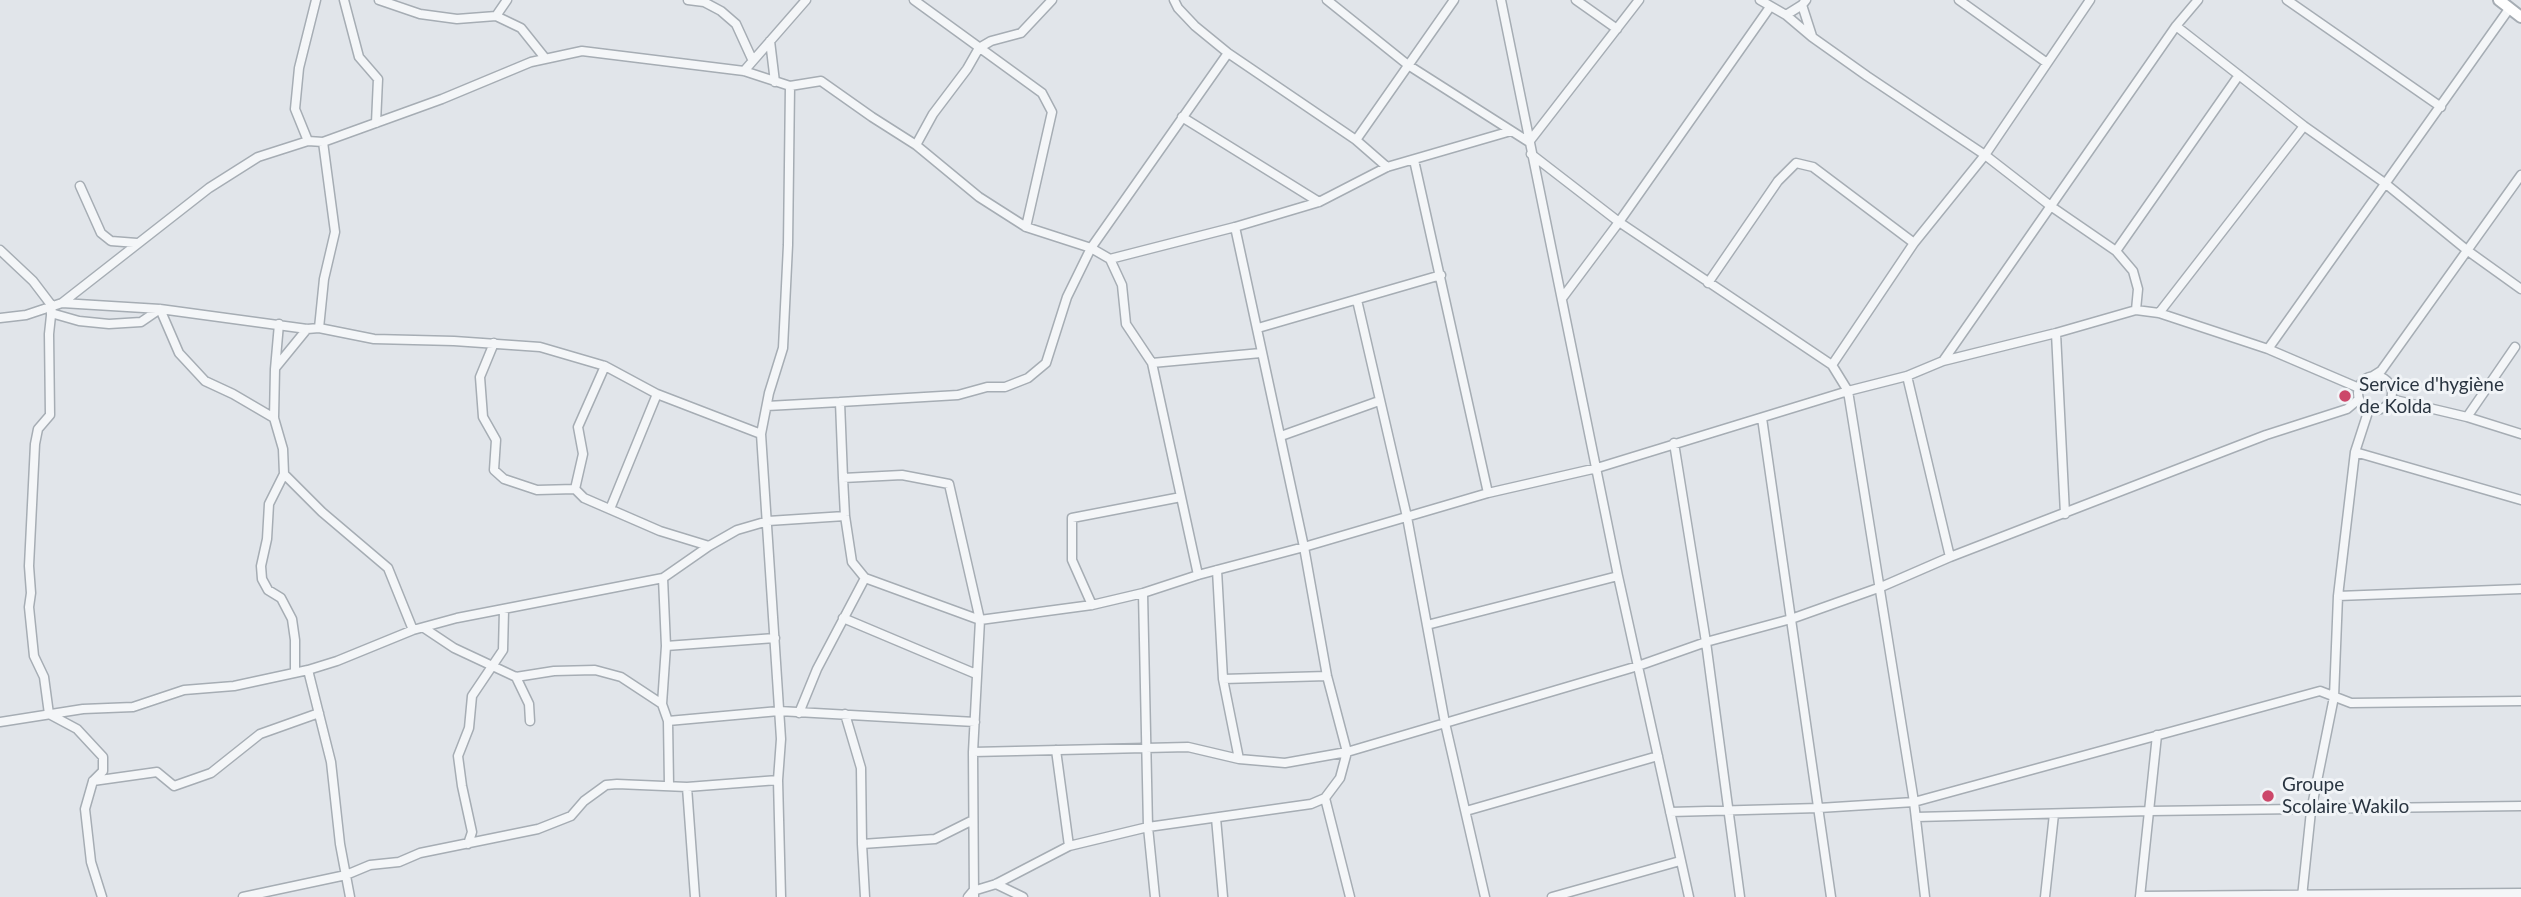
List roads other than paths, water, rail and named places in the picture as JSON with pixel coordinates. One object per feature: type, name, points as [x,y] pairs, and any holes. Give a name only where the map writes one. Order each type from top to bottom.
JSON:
[{"type":"main road","points":[[2499,0],[2521,17]]},
{"type":"street","points":[[308,141],[295,108],[299,68],[316,0]]},
{"type":"street","points":[[344,0],[359,57],[378,79],[376,122]]},
{"type":"street","points":[[379,0],[420,14],[457,19],[496,16],[521,28],[545,58]]},
{"type":"street","points":[[496,16],[507,0]]},
{"type":"street","points":[[688,0],[704,2],[720,10],[736,24],[752,59]]},
{"type":"street","points":[[744,71],[806,0]]},
{"type":"street","points":[[916,145],[933,114],[967,69],[979,48],[991,41],[1021,33],[1052,0]]},
{"type":"street","points":[[1174,0],[1195,26],[1228,53],[1356,139],[1387,167]]},
{"type":"street","points":[[1327,0],[1408,65],[1529,142]]},
{"type":"street","points":[[1356,139],[1454,0]]},
{"type":"street","points":[[1501,0],[1618,576],[1689,897]]},
{"type":"street","points":[[1576,0],[1617,29]]},
{"type":"street","points":[[1529,142],[1639,0]]},
{"type":"street","points":[[1760,0],[1786,15],[1812,37],[1985,155],[2052,207],[2116,251],[2133,271],[2138,289],[2136,310]]},
{"type":"street","points":[[1959,0],[2046,62]]},
{"type":"street","points":[[1832,365],[1914,243],[1985,155],[2090,0]]},
{"type":"street","points":[[1943,360],[2176,26],[2198,0]]},
{"type":"street","points":[[2287,0],[2441,107]]},
{"type":"street","points":[[919,2],[1042,93],[1052,112],[1026,227]]},
{"type":"street","points":[[1786,15],[1804,3],[1812,37]]},
{"type":"street","points":[[1563,297],[1770,7]]},
{"type":"street","points":[[2268,349],[2509,9]]},
{"type":"street","points":[[2176,26],[2521,289]]},
{"type":"street","points":[[770,41],[775,82]]},
{"type":"street","points":[[1,319],[52,310],[209,188],[258,157],[308,141],[323,142],[545,58],[582,51],[744,71],[790,86],[821,81],[916,145],[979,197],[1026,227],[1091,248],[1110,259],[1122,285],[1126,324],[1152,363],[1198,575]]},
{"type":"street","points":[[766,406],[957,395],[987,387],[1005,387],[1028,378],[1046,363],[1067,297],[1091,248],[1228,53]]},
{"type":"street","points":[[2116,251],[2239,75]]},
{"type":"street","points":[[782,897],[778,780],[781,740],[761,434],[783,348],[788,245],[790,86]]},
{"type":"street","points":[[1182,117],[1320,202]]},
{"type":"street","points":[[2159,313],[2304,126]]},
{"type":"street","points":[[1110,259],[1320,202],[1387,167],[1511,131]]},
{"type":"street","points":[[319,328],[324,279],[335,232],[323,142]]},
{"type":"street","points":[[1531,154],[1619,222],[1832,365],[1848,391],[1914,803],[1925,897]]},
{"type":"street","points":[[1414,160],[1488,493]]},
{"type":"street","points":[[1708,283],[1778,181],[1796,163],[1813,167],[1914,243]]},
{"type":"street","points":[[2373,376],[2382,377],[2392,390],[2386,406],[2378,410],[2369,409],[2359,400],[2362,382],[2381,371],[2521,175]]},
{"type":"street","points":[[80,186],[101,233],[111,241],[137,243]]},
{"type":"street","points":[[844,478],[902,475],[949,484],[980,620],[973,752],[971,895],[1069,846],[1148,827],[1311,804],[1325,798],[1339,778],[1347,752],[1327,676],[1304,547],[1234,227]]},
{"type":"street","points":[[0,250],[33,281],[52,310],[79,321],[108,324],[141,322],[160,309]]},
{"type":"street","points":[[1258,328],[1441,275]]},
{"type":"street","points":[[1357,300],[1407,517],[1445,723],[1485,897]]},
{"type":"street","points":[[62,303],[160,309],[307,329],[319,328],[374,339],[540,346],[605,366],[657,394],[761,434]]},
{"type":"street","points":[[160,309],[178,354],[205,381],[274,418]]},
{"type":"street","points":[[49,715],[44,677],[34,656],[29,607],[29,566],[35,444],[38,429],[50,415],[49,334],[52,310]]},
{"type":"street","points":[[840,402],[845,516],[852,562],[865,578],[980,620],[1092,605],[1143,593],[1488,493],[1597,468],[1848,391],[1907,376],[1943,360],[2056,333],[2136,310],[2159,313],[2268,349],[2359,388]]},
{"type":"street","points":[[279,324],[274,418],[284,449],[284,474],[269,504],[267,539],[261,566],[262,579],[268,590],[281,598],[292,620],[295,672]]},
{"type":"street","points":[[275,369],[307,329]]},
{"type":"street","points":[[2056,333],[2065,514]]},
{"type":"street","points":[[494,343],[481,377],[483,416],[496,440],[494,470],[504,480],[537,490],[575,489],[584,498],[660,531],[709,546]]},
{"type":"street","points":[[2467,417],[2515,348]]},
{"type":"street","points":[[1152,363],[1261,353]]},
{"type":"street","points":[[575,489],[583,454],[578,427],[605,366]]},
{"type":"street","points":[[1907,376],[1950,557]]},
{"type":"street","points":[[610,509],[657,394]]},
{"type":"street","points":[[2391,398],[2467,417],[2521,435]]},
{"type":"street","points":[[973,752],[1188,747],[1239,759],[1285,763],[1347,752],[1638,666],[1706,642],[1790,619],[1881,587],[1950,557],[2266,435],[2347,409],[2359,400]]},
{"type":"street","points":[[1281,436],[1379,401]]},
{"type":"street","points":[[2302,896],[2311,811],[2334,697],[2338,596],[2355,452],[2369,409]]},
{"type":"street","points":[[1762,418],[1832,897]]},
{"type":"street","points":[[1674,443],[1706,642],[1740,897]]},
{"type":"street","points":[[2355,452],[2521,500]]},
{"type":"street","points":[[284,474],[322,512],[388,568],[413,630]]},
{"type":"street","points":[[1092,605],[1072,560],[1072,518],[1181,497]]},
{"type":"street","points":[[0,722],[83,709],[133,707],[184,690],[234,686],[308,670],[413,630],[457,618],[663,578],[737,530],[768,521],[845,516]]},
{"type":"street","points":[[1217,570],[1223,679],[1239,759]]},
{"type":"street","points":[[1427,625],[1618,576]]},
{"type":"street","points":[[663,578],[666,646],[662,704],[668,721],[669,785]]},
{"type":"street","points":[[799,713],[843,618],[865,578]]},
{"type":"street","points":[[2338,596],[2521,589]]},
{"type":"street","points":[[1143,593],[1148,827],[1155,897]]},
{"type":"street","points":[[468,844],[472,832],[458,756],[470,728],[472,696],[503,650],[504,610]]},
{"type":"street","points":[[843,618],[976,674]]},
{"type":"street","points":[[424,628],[454,648],[516,677],[554,671],[595,670],[621,677],[662,704]]},
{"type":"street","points":[[666,646],[775,638]]},
{"type":"street","points":[[308,670],[331,762],[350,897]]},
{"type":"street","points":[[1223,679],[1327,676]]},
{"type":"street","points":[[516,677],[529,704],[530,721]]},
{"type":"street","points":[[1670,812],[1914,803],[2320,691],[2351,703],[2521,701]]},
{"type":"street","points":[[668,721],[779,711],[975,722]]},
{"type":"street","points":[[93,781],[158,772],[174,786],[211,773],[260,734],[319,713]]},
{"type":"street","points":[[845,714],[861,768],[865,897]]},
{"type":"street","points":[[49,715],[77,729],[103,757],[103,771],[93,781],[85,809],[91,862],[102,897]]},
{"type":"street","points":[[2157,735],[2140,897],[2521,893]]},
{"type":"street","points":[[1056,750],[1069,846]]},
{"type":"street","points":[[1466,811],[1658,756]]},
{"type":"street","points":[[243,897],[346,875],[370,864],[399,862],[420,853],[538,829],[571,816],[584,801],[606,785],[687,787],[778,780]]},
{"type":"street","points":[[687,787],[695,897]]},
{"type":"street","points":[[1325,798],[1350,897]]},
{"type":"street","points":[[1916,817],[2521,806]]},
{"type":"street","points":[[2045,897],[2054,814]]},
{"type":"street","points":[[1216,818],[1223,897]]},
{"type":"street","points":[[862,844],[935,839],[973,820]]},
{"type":"street","points":[[1552,897],[1680,861]]},
{"type":"street","points":[[996,884],[1023,897]]},
{"type":"place","name":"Service d'hygiène de Kolda","points":[[2345,396]]},
{"type":"place","name":"Groupe Scolaire Wakilo","points":[[2268,796]]}]
